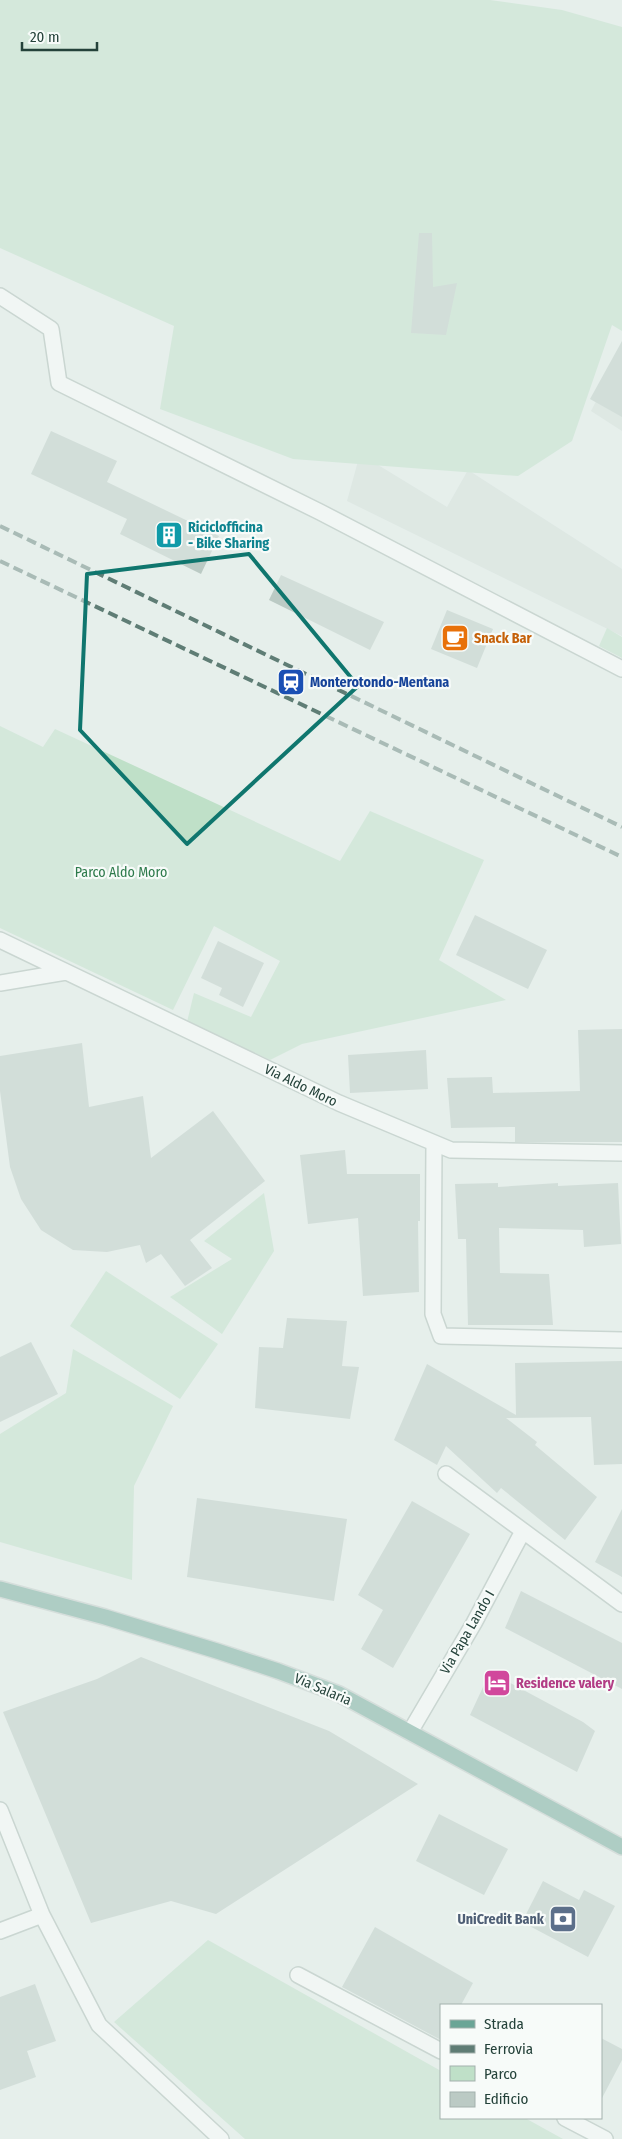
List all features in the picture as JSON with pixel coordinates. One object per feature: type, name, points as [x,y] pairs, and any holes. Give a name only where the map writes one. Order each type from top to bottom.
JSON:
[{"type":"main road","name":"Via Salaria","points":[[0,1590],[105,1617],[278,1670],[339,1694],[622,1847]]},
{"type":"street","points":[[0,296],[51,329],[59,383],[320,512],[622,669]]},
{"type":"street","name":"Via Aldo Moro","points":[[0,940],[339,1103],[451,1150],[622,1153]]},
{"type":"street","points":[[0,983],[66,972]]},
{"type":"street","points":[[434,1144],[433,1314],[441,1336],[622,1340]]},
{"type":"street","points":[[446,1474],[622,1604]]},
{"type":"street","name":"Via Papa Lando I","points":[[410,1732],[524,1531]]},
{"type":"street","points":[[0,1810],[42,1915],[98,2024],[221,2139]]},
{"type":"street","points":[[0,1931],[42,1915]]},
{"type":"street","points":[[298,1975],[440,2050]]},
{"type":"street","points":[[567,2119],[605,2139]]},
{"type":"highlighted area","points":[[249,554],[358,686],[187,844],[80,730],[87,574]]},
{"type":"shaded area","points":[[622,352],[622,431],[591,411]]},
{"type":"shaded area","points":[[360,454],[447,507],[468,470],[622,569],[622,636],[347,501]]},
{"type":"green space","points":[[0,0],[490,0],[562,10],[622,27],[622,331],[612,325],[572,441],[518,476],[293,459],[160,409],[174,326],[0,248]]},
{"type":"green space","points":[[607,628],[622,637],[622,658],[599,646]]},
{"type":"green space","name":"Parco Aldo Moro","points":[[0,726],[43,747],[55,729],[340,861],[370,811],[484,860],[439,960],[506,1000],[302,1044],[270,1060],[187,1022],[194,993],[251,1017],[280,961],[214,926],[173,1010],[0,928]]},
{"type":"green space","points":[[264,1193],[274,1251],[222,1334],[170,1297],[232,1259],[204,1241]]},
{"type":"green space","points":[[106,1271],[218,1344],[180,1399],[70,1326]]},
{"type":"green space","points":[[73,1349],[173,1406],[134,1486],[132,1580],[0,1542],[0,1434],[66,1393]]},
{"type":"green space","points":[[208,1940],[440,2070],[440,2119],[527,2119],[563,2139],[245,2139],[114,2022]]},
{"type":"building","points":[[419,233],[432,233],[433,287],[457,283],[446,335],[411,333]]},
{"type":"building","points":[[622,341],[622,417],[590,399]]},
{"type":"building","points":[[51,431],[117,461],[107,482],[219,536],[201,574],[120,534],[127,519],[31,474]]},
{"type":"building","name":"Monterotondo-Mentana","points":[[281,575],[384,622],[370,650],[269,600]]},
{"type":"building","points":[[447,610],[493,629],[477,668],[431,649]]},
{"type":"building","points":[[475,915],[547,950],[528,989],[456,955]]},
{"type":"building","points":[[218,941],[264,963],[243,1007],[219,995],[222,988],[201,978]]},
{"type":"building","points":[[622,1029],[622,1142],[515,1142],[515,1127],[451,1128],[447,1078],[492,1077],[493,1093],[580,1091],[578,1030]]},
{"type":"building","points":[[82,1043],[89,1107],[143,1096],[151,1158],[213,1111],[265,1181],[190,1240],[212,1268],[185,1286],[161,1254],[146,1263],[140,1245],[107,1252],[73,1250],[41,1230],[21,1199],[10,1167],[0,1091],[0,1056]]},
{"type":"building","points":[[426,1050],[428,1089],[350,1093],[348,1055]]},
{"type":"building","points":[[345,1150],[347,1174],[420,1174],[420,1221],[418,1221],[419,1292],[363,1296],[358,1218],[308,1224],[300,1155]]},
{"type":"building","points":[[498,1183],[498,1187],[558,1183],[558,1186],[618,1183],[621,1244],[584,1247],[583,1230],[499,1228],[500,1273],[549,1274],[553,1325],[468,1325],[466,1239],[458,1239],[455,1184]]},
{"type":"building","points":[[287,1318],[347,1321],[342,1366],[359,1367],[350,1419],[255,1408],[259,1347],[283,1348]]},
{"type":"building","points":[[31,1342],[58,1394],[0,1422],[0,1357]]},
{"type":"building","points":[[622,1361],[622,1464],[594,1465],[591,1417],[506,1418],[537,1442],[535,1445],[597,1497],[565,1540],[501,1488],[497,1493],[446,1446],[437,1465],[394,1440],[427,1364],[516,1415],[515,1363]]},
{"type":"building","points":[[197,1498],[347,1519],[334,1601],[187,1577]]},
{"type":"building","points":[[412,1501],[470,1534],[393,1668],[361,1649],[383,1610],[358,1595]]},
{"type":"building","points":[[622,1509],[622,1577],[595,1562]]},
{"type":"building","points":[[521,1591],[622,1643],[622,1689],[505,1628]]},
{"type":"building","points":[[141,1657],[329,1731],[418,1784],[216,1914],[171,1901],[91,1923],[3,1712],[97,1679]]},
{"type":"building","points":[[490,1672],[583,1722],[595,1731],[577,1772],[470,1715]]},
{"type":"building","points":[[439,1814],[508,1849],[484,1895],[416,1861]]},
{"type":"building","points":[[543,1881],[579,1900],[584,1890],[615,1906],[588,1957],[522,1922]]},
{"type":"building","points":[[375,1927],[473,1983],[462,2004],[440,2004],[440,2039],[342,1987]]},
{"type":"building","points":[[35,1984],[56,2041],[27,2051],[36,2077],[0,2090],[0,1997]]},
{"type":"building","points":[[602,2039],[622,2049],[622,2060],[602,2098]]},
{"type":"railway","points":[[0,526],[622,827]]},
{"type":"railway","points":[[0,561],[622,857]]},
{"type":"place","name":"Riciclofficina - Bike Sharing","points":[[169,535]]},
{"type":"place","name":"Snack Bar","points":[[455,638]]},
{"type":"place","name":"Monterotondo-Mentana","points":[[291,682]]},
{"type":"place","name":"Residence valery","points":[[497,1683]]},
{"type":"place","name":"UniCredit Bank","points":[[563,1919]]}]
